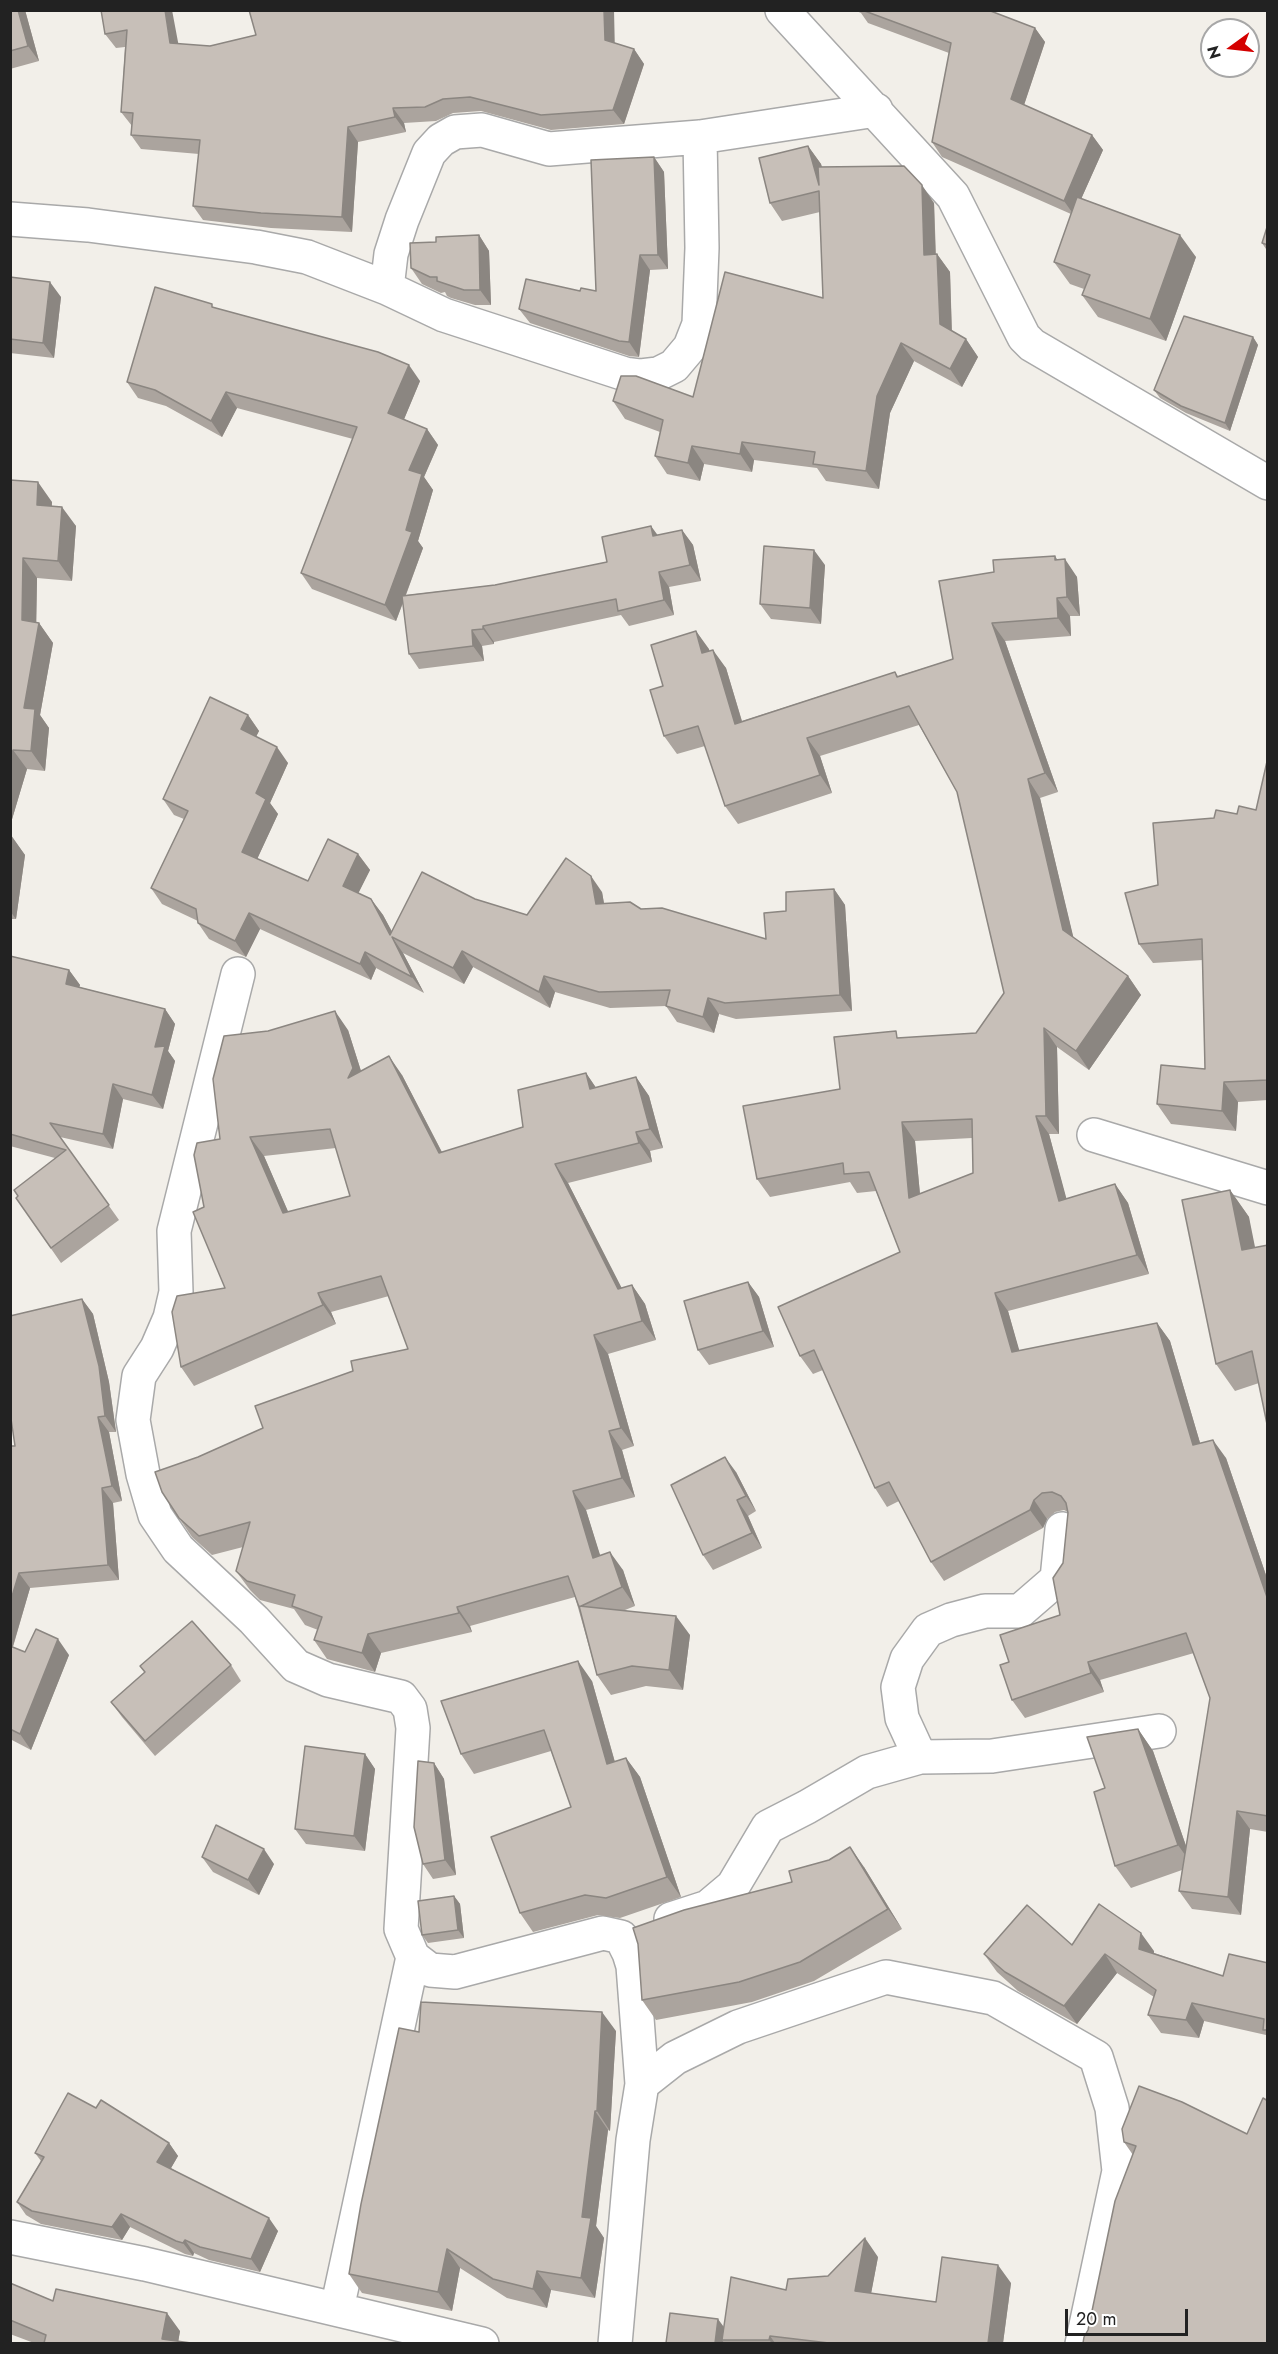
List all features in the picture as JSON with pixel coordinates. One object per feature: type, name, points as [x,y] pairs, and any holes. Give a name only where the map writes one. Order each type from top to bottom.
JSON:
[{"type":"street","points":[[782,10],[953,196],[1024,337],[1032,345],[1268,483]]},
{"type":"street","points":[[387,288],[391,254],[429,153],[441,140],[455,132],[482,130],[549,149],[699,137],[876,110]]},
{"type":"street","points":[[10,219],[88,225],[256,247],[307,257],[387,288],[444,315],[625,374],[641,376],[658,374],[675,366],[690,347],[699,324],[702,248],[699,137]]},
{"type":"street","points":[[238,974],[174,1231],[176,1292],[170,1318],[157,1348],[139,1376],[133,1420],[141,1463],[155,1515],[178,1549],[254,1620],[296,1666],[328,1680],[401,1697],[410,1709],[413,1728],[400,1929],[413,1958],[430,1970],[454,1972],[603,1933],[621,1936],[708,1907],[733,1886],[768,1827],[867,1772],[920,1757],[992,1756],[1159,1731]]},
{"type":"street","points":[[1094,1135],[1268,1188]]},
{"type":"street","points":[[920,1757],[902,1718],[898,1687],[908,1659],[928,1630],[951,1620],[985,1611],[1020,1611],[1057,1579],[1062,1529]]},
{"type":"street","points":[[615,2343],[633,2140],[642,2084],[633,1966],[621,1936]]},
{"type":"street","points":[[337,2309],[413,1958]]},
{"type":"street","points":[[642,2084],[675,2058],[738,2027],[886,1977],[993,1998],[1096,2057],[1112,2108],[1119,2171],[1082,2343]]},
{"type":"street","points":[[10,2237],[145,2264],[482,2343]]},
{"type":"building","points":[[10,10],[18,10],[28,46],[10,51]]},
{"type":"building","points":[[101,10],[165,10],[170,43],[210,46],[256,35],[249,10],[604,10],[605,40],[634,49],[613,110],[541,115],[470,97],[443,99],[425,107],[393,108],[395,117],[348,127],[342,217],[261,213],[193,206],[200,140],[131,135],[133,113],[121,112],[127,30],[105,34]]},
{"type":"building","points":[[862,10],[988,10],[1035,28],[1011,99],[1092,135],[1064,201],[932,142],[951,43]]},
{"type":"building","points":[[808,146],[819,185],[818,167],[904,166],[922,185],[924,255],[937,254],[940,324],[966,339],[950,369],[901,343],[877,396],[866,471],[813,464],[815,452],[742,442],[740,454],[692,446],[688,463],[655,456],[663,420],[613,401],[621,376],[636,376],[693,397],[725,272],[823,298],[819,191],[770,203],[759,158]]},
{"type":"building","points":[[654,157],[658,255],[640,255],[629,342],[619,341],[519,309],[526,279],[580,291],[581,288],[596,291],[591,160]]},
{"type":"building","points":[[1077,197],[1180,235],[1150,319],[1082,295],[1090,275],[1054,262]]},
{"type":"building","points":[[1268,224],[1268,245],[1262,243]]},
{"type":"building","points":[[479,235],[480,290],[464,290],[437,281],[437,277],[430,277],[411,268],[410,243],[436,242],[436,237]]},
{"type":"building","points":[[10,277],[50,282],[43,343],[10,339]]},
{"type":"building","points":[[155,287],[212,304],[212,307],[378,352],[409,365],[388,413],[427,429],[409,470],[422,474],[406,530],[412,532],[385,605],[301,573],[357,427],[226,392],[211,421],[155,390],[127,382]]},
{"type":"building","points":[[1184,316],[1253,337],[1225,423],[1181,406],[1154,390]]},
{"type":"building","points":[[10,480],[38,482],[37,505],[62,507],[58,561],[23,558],[22,620],[39,623],[24,708],[35,709],[31,751],[13,750],[10,757]]},
{"type":"building","points":[[651,526],[653,536],[682,530],[690,565],[659,572],[664,600],[618,611],[616,599],[483,626],[483,629],[472,630],[473,646],[409,654],[402,596],[495,585],[607,562],[602,537]]},
{"type":"building","points":[[764,546],[814,550],[810,608],[760,604]]},
{"type":"building","points":[[1055,556],[1055,560],[1065,559],[1067,597],[1057,598],[1058,618],[992,623],[1045,773],[1028,779],[1063,930],[1128,976],[1076,1051],[1044,1028],[1046,1116],[1036,1116],[1059,1201],[1115,1184],[1137,1255],[995,1293],[1012,1352],[1157,1323],[1193,1445],[1213,1440],[1268,1600],[1268,1816],[1237,1811],[1228,1897],[1179,1891],[1210,1698],[1186,1633],[1088,1662],[1091,1673],[1012,1700],[1000,1665],[1009,1662],[1000,1635],[1060,1615],[1053,1578],[1063,1563],[1068,1513],[1066,1503],[1061,1496],[1052,1492],[1042,1493],[1034,1500],[1030,1510],[931,1562],[889,1482],[875,1488],[814,1350],[800,1356],[778,1307],[900,1252],[869,1172],[844,1174],[843,1163],[757,1179],[743,1106],[840,1089],[834,1037],[896,1031],[897,1038],[976,1033],[1004,993],[957,792],[909,706],[807,738],[820,775],[725,806],[698,726],[664,736],[650,690],[663,686],[651,645],[696,631],[702,653],[713,650],[735,724],[895,672],[897,677],[953,659],[939,581],[994,572],[993,560]],"holes":[[[972,1119],[973,1173],[909,1198],[902,1122]]]},
{"type":"building","points":[[210,697],[248,715],[241,729],[277,747],[256,793],[266,799],[242,852],[308,881],[328,839],[358,854],[343,886],[371,899],[390,935],[422,872],[475,899],[527,915],[566,858],[591,876],[596,904],[630,902],[641,909],[662,908],[766,939],[764,913],[786,911],[786,892],[834,889],[840,995],[725,1003],[708,998],[703,1017],[666,1006],[670,990],[599,992],[544,976],[539,992],[462,951],[453,968],[392,937],[412,977],[365,952],[360,964],[249,913],[235,941],[198,923],[196,909],[151,888],[188,811],[163,799]]},
{"type":"building","points":[[1268,757],[1268,1080],[1224,1082],[1222,1111],[1157,1104],[1161,1065],[1205,1069],[1202,939],[1139,944],[1125,893],[1158,885],[1153,823],[1214,818],[1216,810],[1237,814],[1239,806],[1256,810]]},
{"type":"building","points":[[10,956],[69,970],[66,984],[165,1009],[155,1047],[165,1046],[152,1095],[113,1084],[103,1134],[50,1123],[109,1205],[51,1248],[16,1198],[18,1196],[14,1190],[66,1150],[10,1134]]},
{"type":"building","points":[[335,1011],[353,1068],[348,1078],[389,1056],[439,1153],[523,1127],[518,1090],[586,1073],[590,1089],[636,1077],[650,1129],[636,1132],[639,1143],[555,1164],[618,1289],[632,1285],[642,1321],[594,1335],[621,1428],[609,1431],[622,1478],[573,1491],[593,1558],[610,1552],[622,1587],[579,1607],[568,1576],[457,1607],[459,1613],[368,1634],[362,1653],[314,1640],[322,1617],[292,1606],[295,1595],[247,1581],[236,1571],[250,1522],[199,1536],[179,1518],[162,1492],[155,1472],[198,1457],[263,1428],[255,1406],[353,1371],[351,1361],[408,1349],[381,1276],[318,1293],[323,1305],[181,1367],[172,1312],[177,1296],[225,1288],[193,1212],[204,1207],[194,1155],[197,1143],[220,1139],[213,1079],[224,1036],[268,1031]],"holes":[[[330,1129],[350,1196],[283,1213],[250,1137]]]},
{"type":"building","points":[[1230,1190],[1242,1250],[1268,1245],[1268,1429],[1252,1351],[1216,1364],[1182,1200]]},
{"type":"building","points":[[748,1282],[763,1331],[698,1350],[684,1301]]},
{"type":"building","points":[[82,1299],[99,1366],[105,1416],[98,1417],[112,1486],[102,1488],[108,1565],[19,1573],[10,1603],[10,1446],[15,1446],[10,1412],[10,1316]]},
{"type":"building","points":[[725,1457],[746,1496],[737,1500],[752,1533],[703,1555],[671,1485]]},
{"type":"building","points":[[579,1606],[676,1616],[669,1670],[632,1666],[597,1675]]},
{"type":"building","points":[[192,1621],[231,1665],[145,1741],[111,1702],[145,1672],[140,1666]]},
{"type":"building","points":[[36,1629],[58,1639],[20,1734],[10,1729],[10,1646],[25,1652]]},
{"type":"building","points":[[578,1661],[607,1764],[626,1758],[667,1877],[606,1898],[585,1895],[520,1913],[491,1837],[571,1807],[544,1730],[461,1754],[441,1701]]},
{"type":"building","points":[[1138,1729],[1178,1845],[1115,1866],[1094,1792],[1105,1788],[1087,1737]]},
{"type":"building","points":[[305,1746],[365,1754],[354,1836],[295,1829]]},
{"type":"building","points":[[418,1761],[434,1763],[445,1860],[423,1864],[414,1827]]},
{"type":"building","points":[[216,1825],[264,1849],[248,1880],[202,1857]]},
{"type":"building","points":[[850,1847],[888,1909],[800,1962],[739,1982],[642,2000],[638,1944],[633,1928],[684,1910],[792,1882],[789,1871],[829,1860]]},
{"type":"building","points":[[454,1896],[458,1930],[422,1935],[418,1901]]},
{"type":"building","points":[[1099,1904],[1141,1933],[1139,1949],[1223,1976],[1229,1954],[1268,1963],[1268,2030],[1263,2030],[1264,2019],[1192,2003],[1186,2020],[1148,2015],[1156,1990],[1105,1954],[1064,2006],[1005,1972],[984,1954],[1027,1905],[1072,1945]]},
{"type":"building","points":[[421,2002],[602,2012],[597,2111],[595,2111],[582,2217],[591,2218],[581,2278],[537,2271],[533,2289],[493,2279],[447,2249],[438,2292],[349,2274],[361,2204],[399,2028],[419,2032]]},
{"type":"building","points":[[1139,2086],[1182,2102],[1247,2134],[1263,2098],[1268,2101],[1268,2343],[1083,2343],[1088,2330],[1115,2201],[1136,2146],[1124,2142],[1122,2129]]},
{"type":"building","points":[[68,2093],[96,2108],[101,2100],[169,2143],[157,2162],[269,2218],[251,2259],[200,2247],[185,2240],[183,2243],[176,2241],[121,2214],[112,2227],[32,2211],[17,2202],[44,2157],[35,2153]]},
{"type":"building","points":[[865,2238],[855,2291],[936,2302],[942,2257],[998,2265],[988,2343],[829,2343],[770,2336],[769,2340],[722,2340],[731,2277],[786,2290],[788,2279],[828,2276]]},
{"type":"building","points":[[10,2283],[53,2301],[56,2289],[167,2313],[162,2339],[191,2343],[44,2343],[46,2335],[10,2320]]},
{"type":"building","points":[[670,2313],[718,2319],[715,2343],[666,2343]]}]
